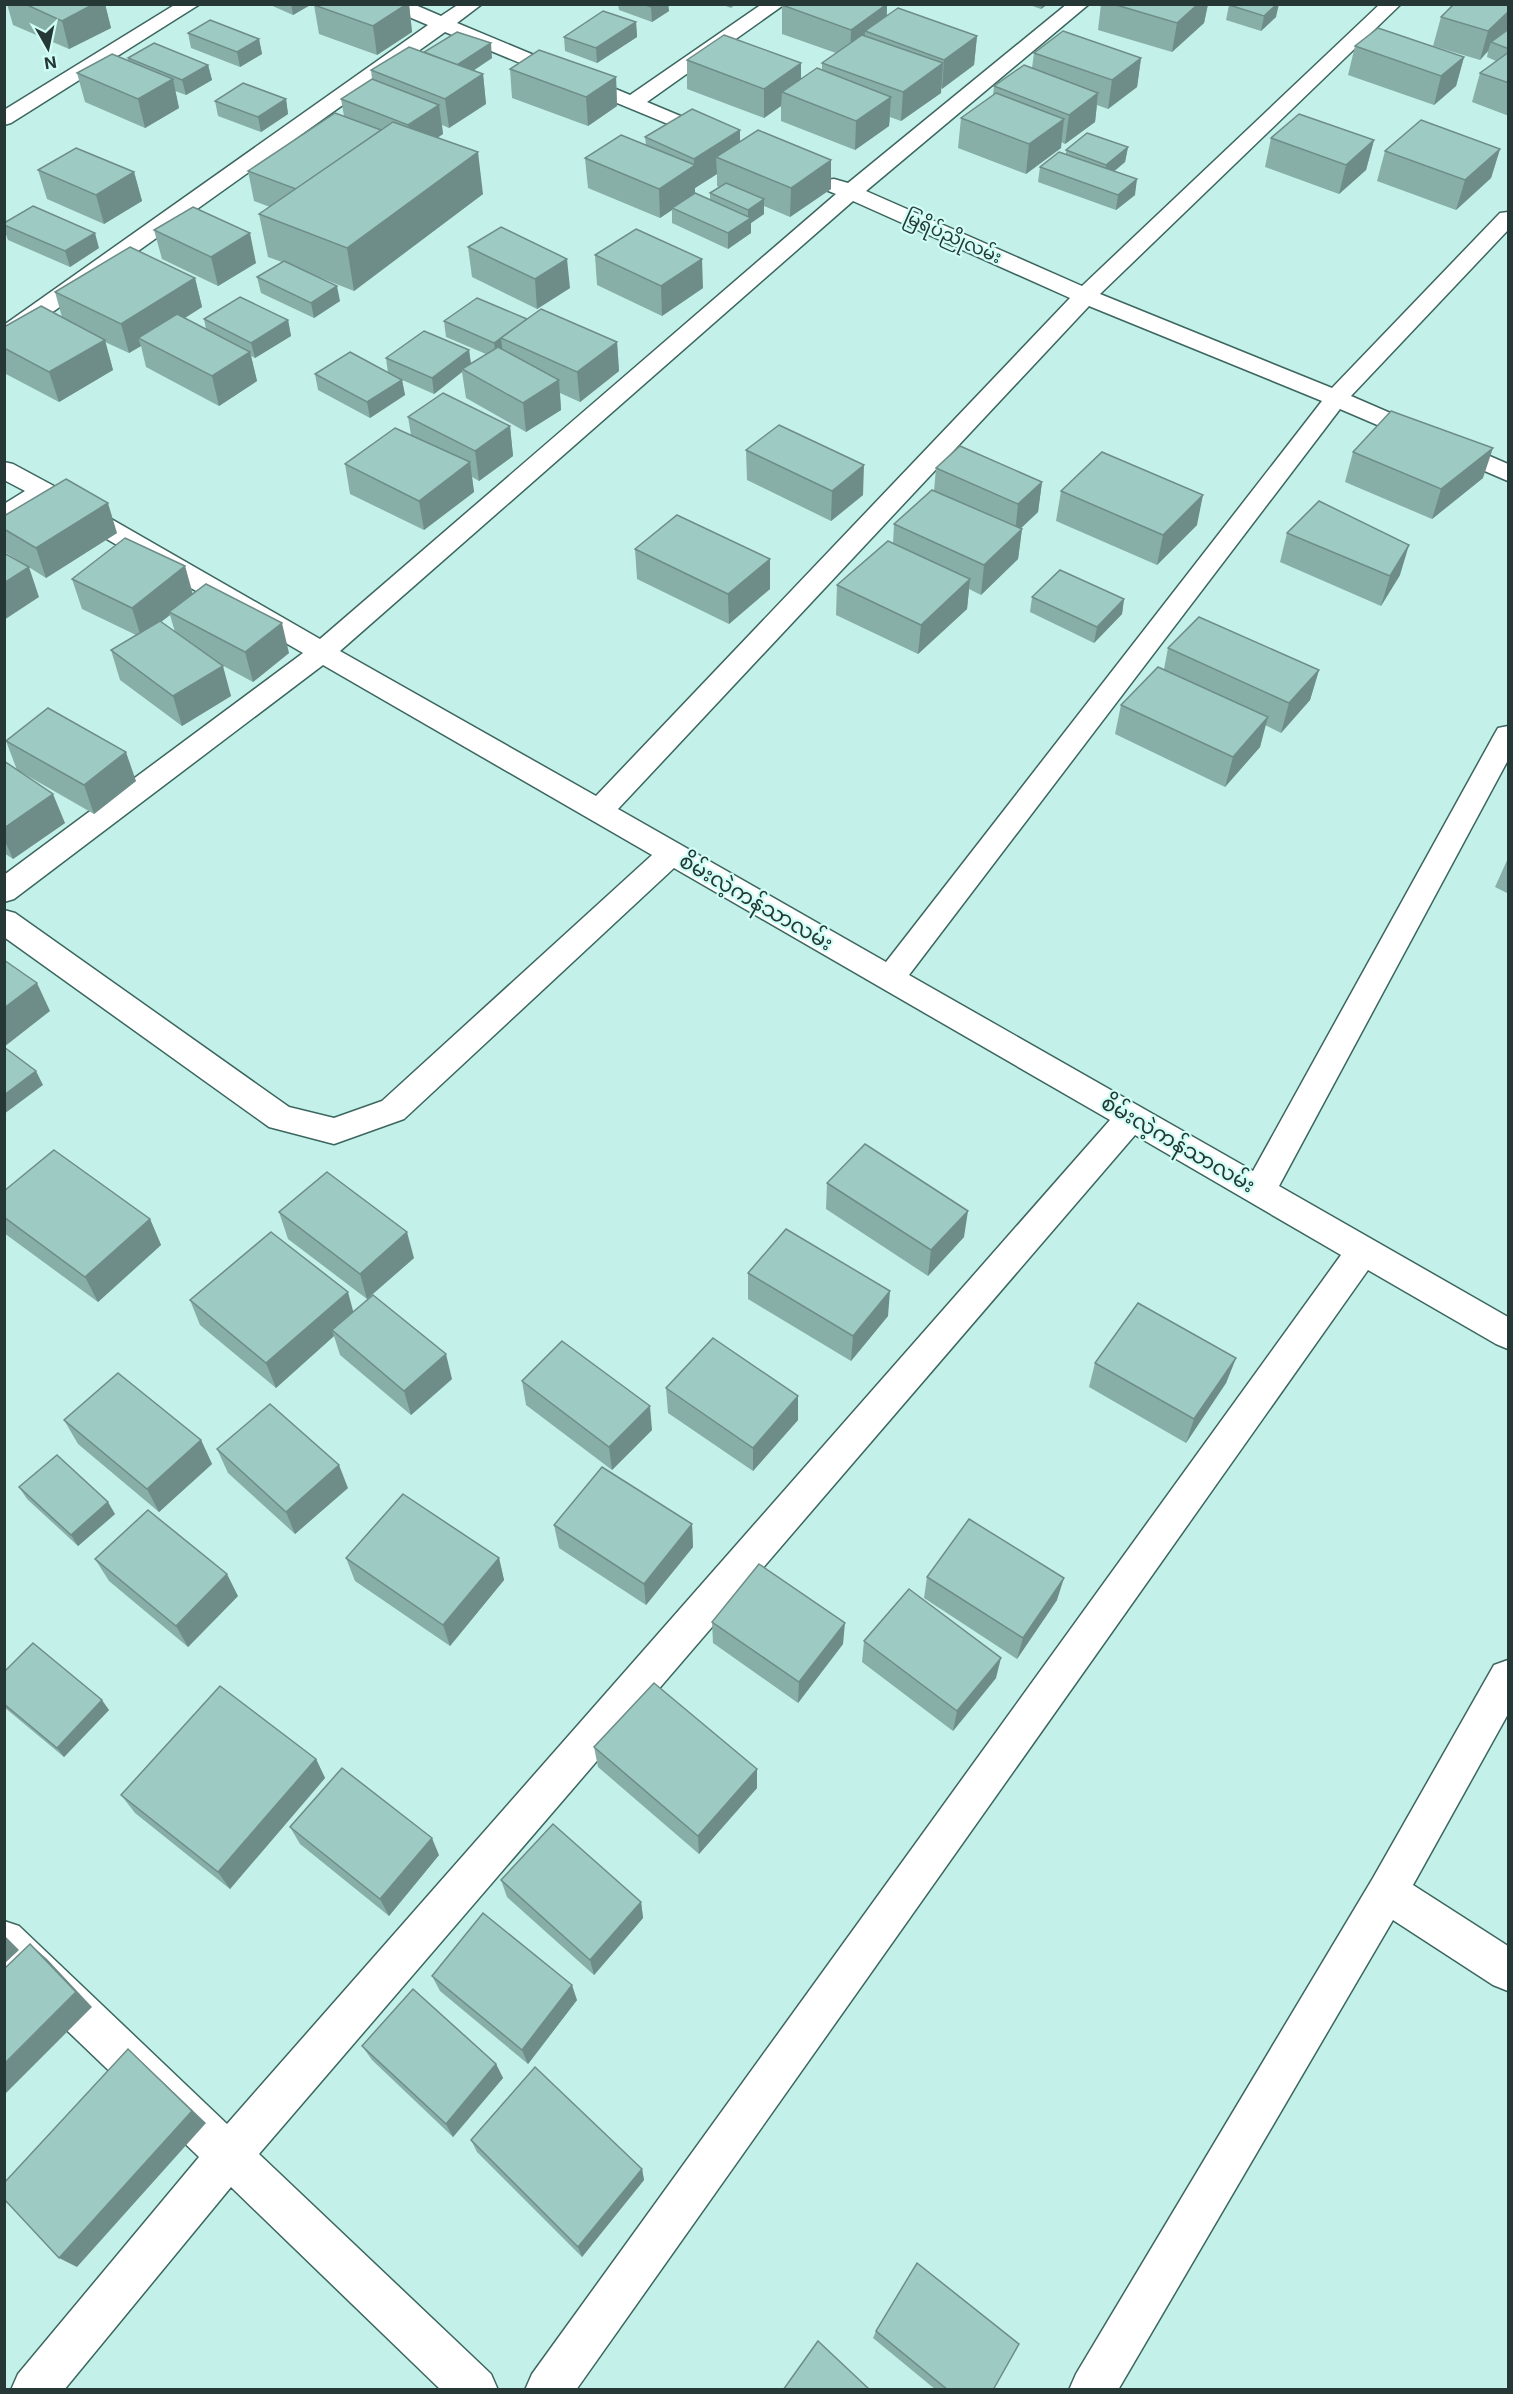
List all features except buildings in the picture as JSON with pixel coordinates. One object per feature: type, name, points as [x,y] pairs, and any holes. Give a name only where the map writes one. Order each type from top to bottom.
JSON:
[{"type":"street","points":[[4,119],[191,4]]},
{"type":"street","points":[[395,4],[730,143]]},
{"type":"street","points":[[4,336],[473,4]]},
{"type":"street","points":[[632,103],[776,4]]},
{"type":"street","points":[[4,891],[322,652],[851,192],[1080,4]]},
{"type":"street","points":[[599,811],[1085,296],[1392,4]]},
{"type":"street","name":"မြရိပ်ညိုလမ်း","points":[[818,179],[1085,296],[1336,398],[1509,473]]},
{"type":"street","points":[[890,978],[1336,398],[1509,218]]},
{"type":"street","name":"စိမ်းလဲ့ကန်သာလမ်း","points":[[4,469],[670,854],[1509,1334]]},
{"type":"street","points":[[4,516],[43,491]]},
{"type":"street","points":[[1259,1191],[1509,735]]},
{"type":"street","points":[[4,921],[280,1118],[334,1131],[393,1110],[670,854]]},
{"type":"street","points":[[34,2390],[229,2156],[1131,1118]]},
{"type":"street","points":[[548,2390],[1363,1250]]},
{"type":"street","points":[[1092,2390],[1387,1892],[1509,1678]]},
{"type":"street","points":[[1387,1892],[1509,1970]]},
{"type":"street","points":[[4,1941],[475,2390]]}]
